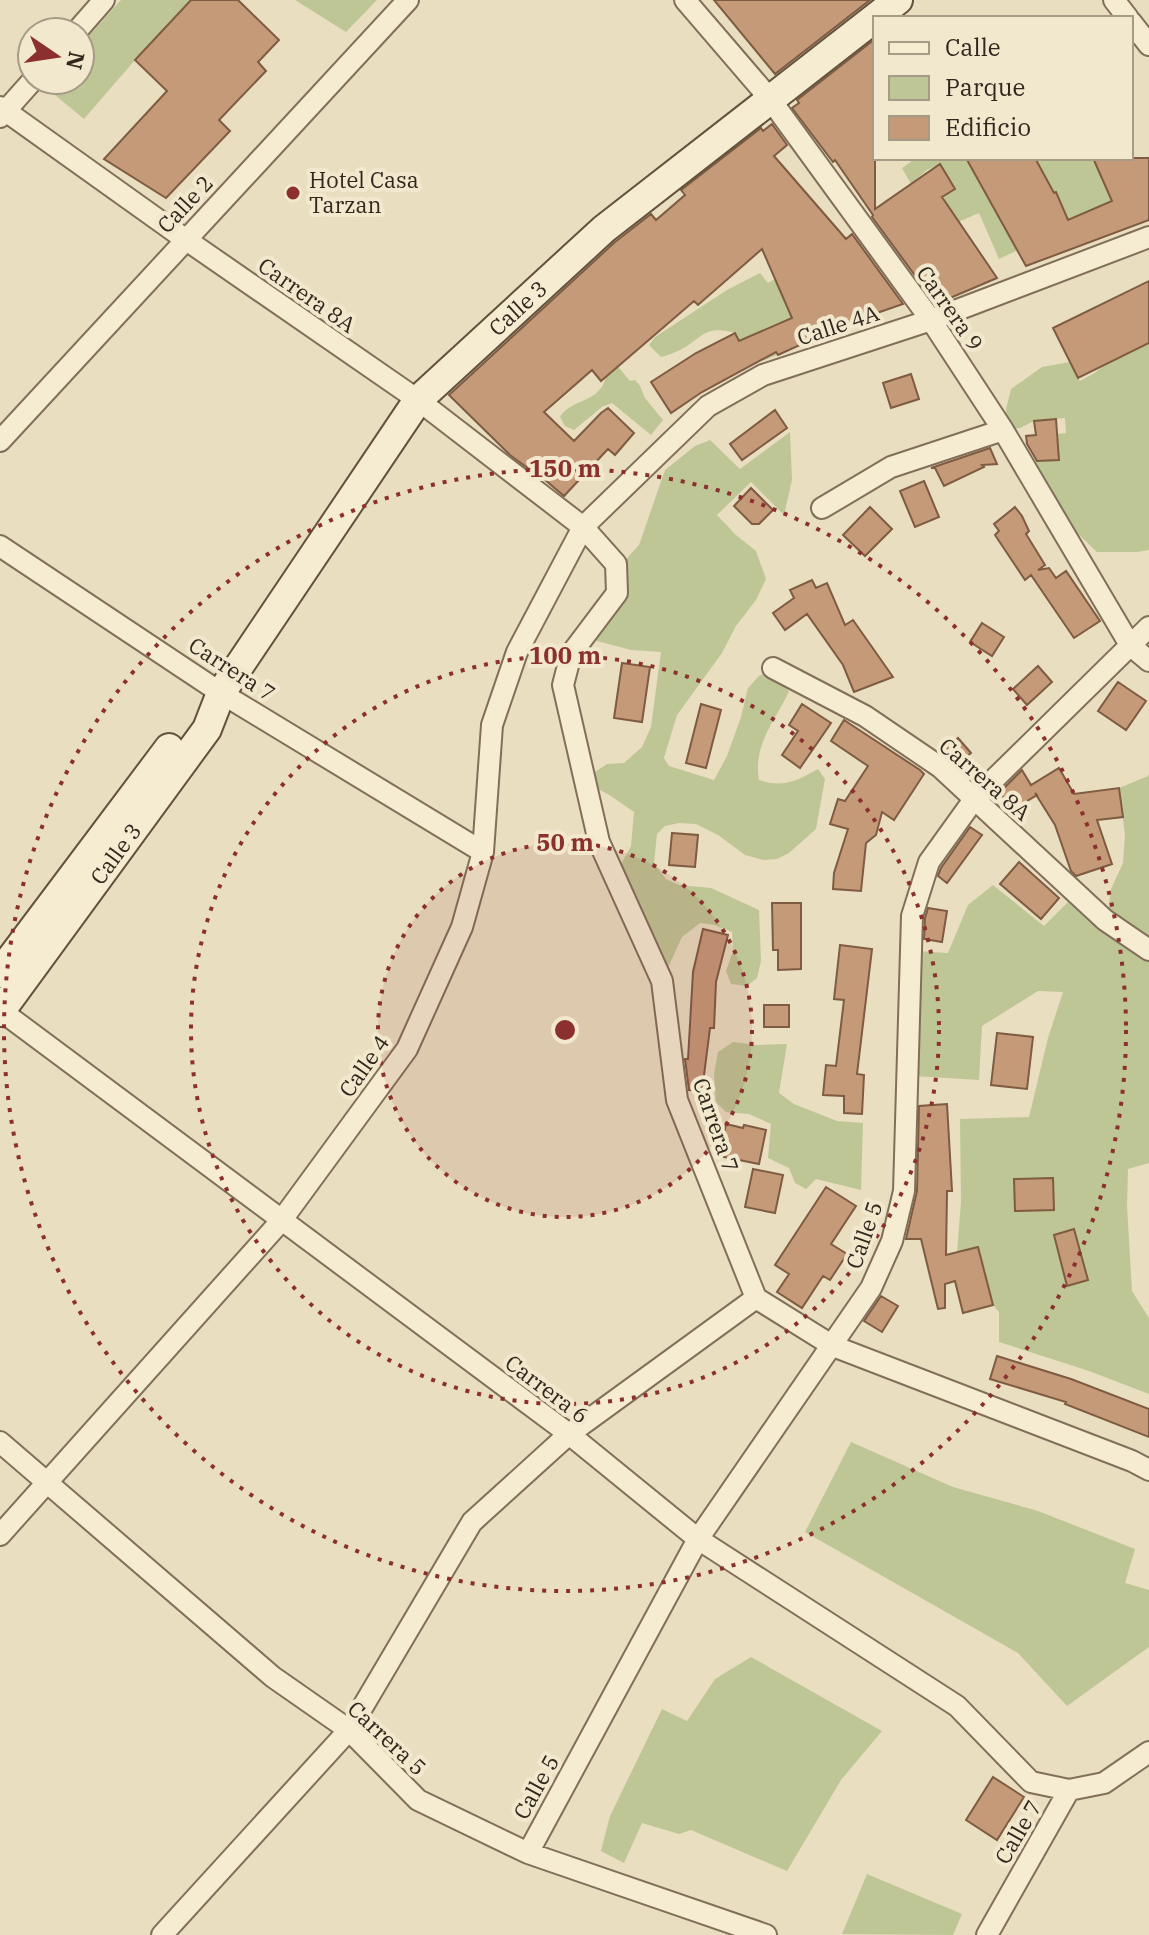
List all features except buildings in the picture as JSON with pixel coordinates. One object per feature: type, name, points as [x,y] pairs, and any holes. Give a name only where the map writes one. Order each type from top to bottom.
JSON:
[{"type":"main road","name":"Calle 3","points":[[877,16],[898,0]]},
{"type":"main road","name":"Calle 3","points":[[0,1011],[207,729],[221,693],[418,400],[604,229],[873,19]]},
{"type":"main road","name":"Calle 3","points":[[0,973],[191,719],[221,693]]},
{"type":"street","points":[[90,16],[104,0]]},
{"type":"street","name":"Calle 2","points":[[0,441],[408,0]]},
{"type":"street","name":"Carrera 9","points":[[685,0],[770,99],[931,320],[1003,430],[1130,645],[1149,661]]},
{"type":"street","points":[[1114,0],[1127,16]]},
{"type":"street","points":[[1133,24],[1149,45]]},
{"type":"street","points":[[2,112],[18,96]]},
{"type":"street","name":"Carrera 8A","points":[[2,112],[418,400],[583,527]]},
{"type":"street","name":"Calle 4A","points":[[583,527],[708,406],[763,375],[931,320],[1149,237]]},
{"type":"street","points":[[822,508],[891,467],[1003,430]]},
{"type":"street","name":"Calle 4","points":[[0,1535],[281,1221],[407,1049],[462,927],[483,852],[492,725],[517,652],[583,527]]},
{"type":"street","name":"Carrera 7","points":[[583,527],[616,564],[617,593],[571,654],[563,685],[599,842],[662,981],[677,1100],[756,1298]]},
{"type":"street","name":"Carrera 7","points":[[0,546],[221,693],[483,852]]},
{"type":"street","name":"Calle 5","points":[[528,1853],[698,1539],[871,1288],[892,1241],[904,1191],[912,916],[929,862],[975,798],[1149,627]]},
{"type":"street","name":"Carrera 8A","points":[[773,668],[865,716],[940,767],[1105,920],[1149,950]]},
{"type":"street","name":"Carrera 6","points":[[0,1011],[569,1434],[698,1539],[957,1706],[1031,1782],[1069,1790]]},
{"type":"street","points":[[162,1935],[349,1730],[472,1522],[569,1434],[756,1298],[833,1346],[1149,1470]]},
{"type":"street","name":"Carrera 5","points":[[0,1442],[273,1677],[349,1730],[418,1800],[528,1853],[766,1935]]},
{"type":"street","name":"Calle 7","points":[[987,1935],[1069,1790],[1104,1783],[1149,1752]]},
{"type":"green space","points":[[121,0],[191,0],[84,119],[56,96],[96,96],[96,28]]},
{"type":"green space","points":[[295,0],[377,0],[346,32]]},
{"type":"green space","points":[[913,160],[1094,160],[1112,201],[1068,220],[999,259],[979,213],[958,222],[943,196],[955,189],[939,164],[911,184],[902,168]]},
{"type":"green space","points":[[760,273],[768,283],[775,279],[792,318],[767,329],[777,355],[751,365],[735,333],[717,330],[661,357],[649,345],[655,337],[727,290]]},
{"type":"green space","points":[[1149,343],[1149,550],[1097,552],[1073,529],[1028,462],[1059,460],[1057,434],[1066,433],[1065,418],[1034,421],[1007,430],[1006,409],[1011,389],[1042,367],[1070,362],[1080,381]]},
{"type":"green space","points":[[615,363],[630,381],[635,380],[663,420],[651,435],[612,403],[602,407],[574,430],[565,426],[560,417],[569,408],[599,391],[609,365]]},
{"type":"green space","points":[[790,432],[792,480],[784,515],[751,482],[717,515],[756,551],[766,579],[722,653],[677,715],[664,758],[669,766],[714,780],[727,756],[748,688],[759,676],[769,671],[781,678],[789,692],[762,745],[759,780],[790,782],[818,769],[825,779],[816,829],[789,853],[777,859],[764,860],[745,855],[718,835],[696,824],[665,826],[657,834],[654,863],[666,879],[679,885],[711,888],[759,910],[761,961],[757,978],[747,986],[731,984],[726,971],[733,951],[732,932],[700,923],[682,937],[665,974],[619,868],[631,846],[634,812],[598,789],[595,772],[607,764],[624,763],[642,747],[651,727],[661,652],[631,650],[597,641],[592,621],[620,566],[639,545],[665,470],[695,446],[710,440],[740,469]]},
{"type":"green space","points":[[1148,776],[1149,1163],[1128,1169],[1127,1206],[1132,1291],[1149,1318],[1149,1394],[999,1342],[999,1312],[993,1305],[978,1247],[957,1252],[961,1202],[960,1119],[1029,1117],[1048,1038],[1063,992],[1038,991],[982,1026],[979,1080],[897,1075],[902,950],[948,953],[968,905],[993,885],[1044,926],[1068,902],[1090,922],[1108,911],[1111,889],[1123,863],[1125,835],[1119,788]],"holes":[[[1053,1178],[1054,1210],[1015,1211],[1014,1179]],[[1074,1230],[1067,1285],[1054,1235]]]},
{"type":"green space","points":[[733,1042],[787,1044],[779,1093],[794,1104],[837,1121],[863,1123],[861,1190],[816,1179],[806,1189],[795,1183],[789,1168],[768,1158],[771,1124],[749,1114],[726,1112],[716,1102],[714,1074],[718,1052]]},
{"type":"green space","points":[[851,1442],[953,1487],[1038,1511],[1135,1549],[1125,1583],[1149,1590],[1149,1647],[1067,1706],[1018,1653],[805,1532]]},
{"type":"green space","points":[[751,1657],[882,1731],[841,1780],[787,1871],[691,1830],[679,1834],[642,1823],[624,1863],[601,1851],[610,1816],[662,1709],[687,1721],[715,1679]]},
{"type":"green space","points":[[867,1874],[962,1914],[953,1935],[842,1934]]},
{"type":"place","name":"Hotel Casa Tarzan","points":[[293,193]]}]
